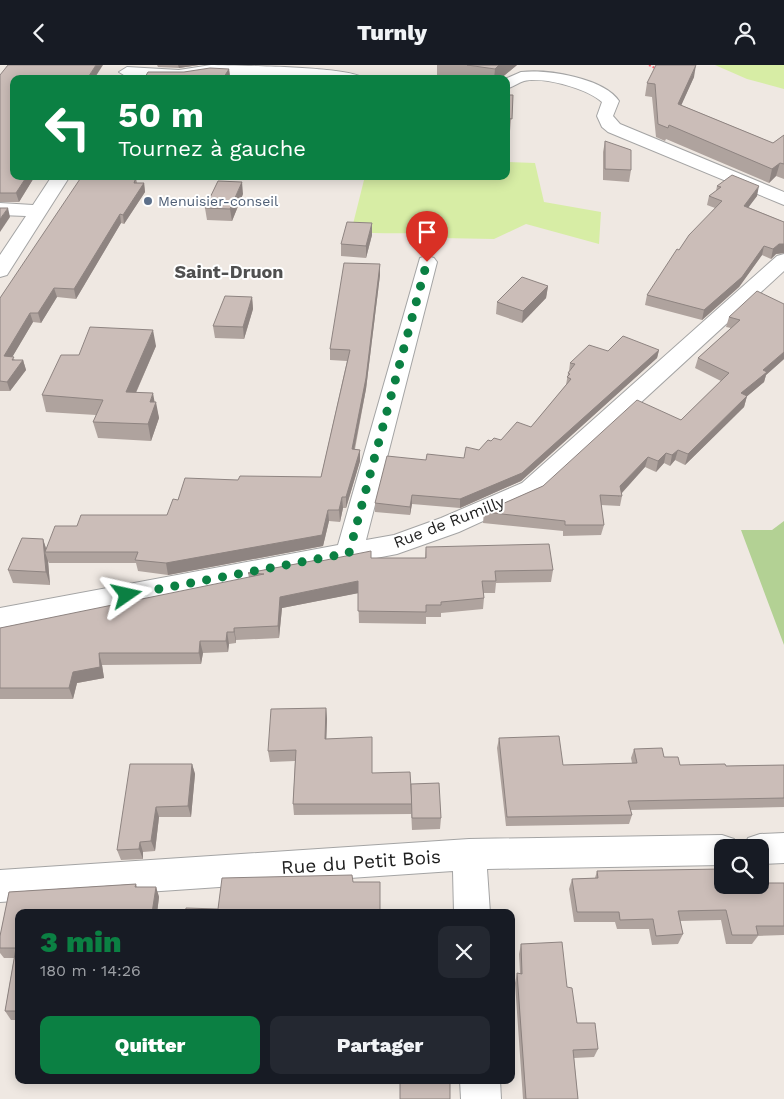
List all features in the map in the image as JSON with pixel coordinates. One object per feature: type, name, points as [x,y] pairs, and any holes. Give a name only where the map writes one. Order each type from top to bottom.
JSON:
[{"type":"street","points":[[127,72],[179,75],[210,70],[338,71]]},
{"type":"street","points":[[512,77],[556,79],[604,94],[611,105],[605,116],[614,128],[784,199]]},
{"type":"street","points":[[0,271],[58,180]]},
{"type":"street","points":[[0,209],[39,211]]},
{"type":"street","name":"Rue de Rumilly","points":[[0,619],[397,544],[450,525],[531,489],[784,260]]},
{"type":"street","points":[[349,553],[427,262]]},
{"type":"street","points":[[769,849],[784,848]]},
{"type":"street","name":"Rue du Petit Bois","points":[[0,886],[469,854],[714,849]]},
{"type":"street","points":[[469,854],[472,909]]},
{"type":"street","points":[[480,1084],[481,1099]]},
{"type":"path","points":[[649,65],[659,70],[663,65]]},
{"type":"green space","points":[[715,65],[784,65],[784,89],[747,79]]},
{"type":"green space","points":[[510,162],[535,163],[544,202],[601,212],[599,244],[526,224],[494,239],[441,238],[442,234],[351,232],[364,180],[510,180]]},
{"type":"green space","points":[[784,521],[784,645],[741,530],[772,530]]},
{"type":"building","points":[[8,65],[96,65],[90,75],[10,75],[10,180],[24,180],[16,193],[0,193],[0,75]]},
{"type":"building","points":[[467,65],[499,65],[495,69]]},
{"type":"building","points":[[656,65],[696,65],[678,104],[773,143],[784,135],[784,164],[780,163],[772,169],[669,125],[668,128],[658,124],[655,84],[647,83]]},
{"type":"building","points":[[210,68],[229,69],[225,75],[146,75],[148,72],[184,72]]},
{"type":"building","points":[[510,95],[513,95],[512,119],[510,119]]},
{"type":"building","points":[[605,141],[631,150],[631,170],[605,169]]},
{"type":"building","points":[[732,175],[759,186],[744,206],[784,222],[784,244],[779,244],[773,249],[764,246],[742,277],[704,310],[647,295],[677,249],[679,250],[689,235],[722,201],[709,196],[721,187],[717,186]]},
{"type":"building","points":[[79,180],[135,180],[134,183],[144,183],[123,215],[120,214],[74,289],[54,288],[38,313],[30,313],[4,356],[14,357],[12,360],[23,360],[7,382],[0,381],[0,298]]},
{"type":"building","points":[[218,181],[242,182],[230,209],[205,208]]},
{"type":"building","points":[[0,208],[8,208],[0,219]]},
{"type":"building","points":[[347,222],[372,223],[366,246],[341,244]]},
{"type":"building","points":[[344,263],[380,264],[366,378],[352,449],[360,450],[346,497],[342,497],[339,510],[328,510],[322,535],[166,563],[135,560],[138,552],[45,552],[55,526],[77,526],[81,515],[167,515],[173,499],[178,500],[185,478],[238,480],[240,476],[321,477],[350,350],[330,349]]},
{"type":"building","points":[[522,277],[548,286],[523,311],[497,302]]},
{"type":"building","points":[[757,291],[784,304],[784,352],[763,370],[767,372],[741,393],[747,396],[688,454],[678,450],[672,455],[666,453],[658,461],[648,457],[620,486],[622,496],[600,495],[604,525],[565,525],[565,521],[484,512],[543,486],[637,400],[681,420],[729,373],[698,358],[740,320],[729,317]]},
{"type":"building","points":[[225,296],[252,297],[243,327],[213,326]]},
{"type":"building","points":[[90,327],[153,330],[126,392],[153,393],[150,402],[156,402],[148,424],[93,422],[103,400],[42,395],[61,355],[79,355]]},
{"type":"building","points":[[623,336],[659,350],[522,473],[460,499],[412,495],[410,507],[375,503],[387,456],[426,460],[427,454],[464,458],[466,447],[479,450],[488,440],[491,441],[494,438],[501,440],[517,422],[531,427],[571,379],[567,377],[570,374],[568,373],[575,364],[570,363],[589,345],[608,351]]},
{"type":"building","points":[[22,538],[43,539],[46,572],[8,570]]},
{"type":"building","points":[[549,544],[553,570],[495,571],[496,581],[482,581],[484,598],[441,602],[441,605],[426,605],[426,612],[358,611],[358,581],[280,597],[278,626],[234,628],[234,632],[227,632],[226,641],[200,641],[199,653],[99,653],[100,667],[73,672],[69,688],[0,688],[0,628],[264,574],[248,573],[371,551],[371,558],[426,558],[426,547]]},
{"type":"building","points":[[326,708],[325,739],[372,737],[372,773],[410,772],[412,804],[293,804],[296,750],[268,751],[271,709]]},
{"type":"building","points":[[559,736],[563,765],[637,763],[634,749],[662,748],[664,757],[678,757],[680,765],[784,765],[784,798],[628,801],[632,815],[507,817],[499,738]]},
{"type":"building","points":[[130,764],[192,764],[188,806],[156,807],[151,841],[140,842],[139,849],[117,850]]},
{"type":"building","points":[[439,783],[441,818],[412,818],[411,784]]},
{"type":"building","points":[[714,869],[714,894],[769,894],[769,883],[784,883],[784,926],[756,926],[758,935],[732,935],[726,910],[678,911],[683,934],[656,936],[653,919],[620,920],[619,912],[577,912],[572,879],[598,878],[597,871]]},
{"type":"building","points":[[352,875],[353,882],[380,882],[380,909],[218,909],[222,878]]},
{"type":"building","points":[[136,884],[135,887],[156,887],[153,909],[15,909],[15,948],[0,948],[0,936],[9,892]]},
{"type":"building","points":[[186,908],[218,909],[186,909]]},
{"type":"building","points":[[562,942],[567,987],[572,988],[577,1023],[595,1023],[598,1049],[573,1050],[578,1099],[526,1099],[517,973],[522,974],[521,944]]},
{"type":"building","points":[[15,954],[15,1011],[5,1011]]},
{"type":"building","points":[[400,1084],[450,1084],[450,1099],[400,1099]]},
{"type":"place","name":"Menuisier-conseil","points":[[148,201]]},
{"type":"district","name":"Saint-Druon","points":[[229,271]]},
{"type":"route","points":[[127,595],[349,553],[427,262]]}]
